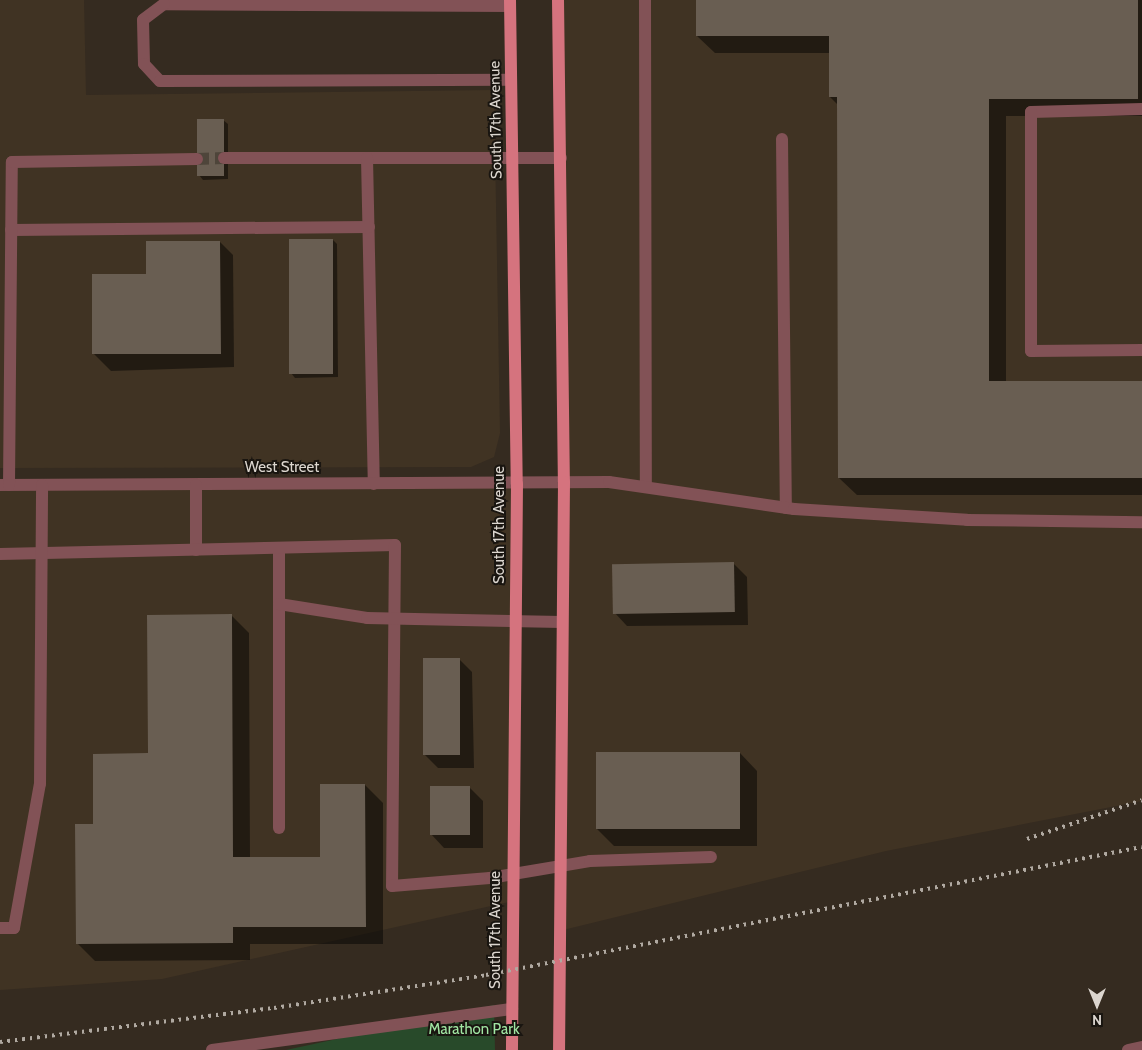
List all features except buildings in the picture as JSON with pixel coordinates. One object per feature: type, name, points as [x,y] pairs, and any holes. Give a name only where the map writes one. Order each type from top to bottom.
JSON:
[{"type":"main road","points":[[558,0],[564,482],[559,1050]]},
{"type":"main road","name":"South 17th Avenue","points":[[510,3],[517,484],[512,1050]]},
{"type":"street","points":[[645,0],[646,486]]},
{"type":"street","points":[[510,3],[184,2],[164,4],[143,20],[144,64],[160,81],[511,80]]},
{"type":"street","points":[[1142,109],[1031,112],[1031,351],[1142,350]]},
{"type":"street","points":[[782,139],[786,508]]},
{"type":"street","points":[[224,158],[561,158]]},
{"type":"street","points":[[368,158],[374,484]]},
{"type":"street","points":[[4,485],[12,162],[198,159]]},
{"type":"street","points":[[11,230],[369,227]]},
{"type":"street","name":"West Street","points":[[4,485],[517,484],[564,482],[646,486],[786,508],[967,520],[1142,522]]},
{"type":"street","points":[[196,484],[196,550]]},
{"type":"street","points":[[0,928],[14,928],[40,784],[42,485]]},
{"type":"street","points":[[0,554],[395,545],[392,886],[513,874],[560,866],[711,857]]},
{"type":"street","points":[[279,548],[279,828]]},
{"type":"street","points":[[279,604],[395,619],[562,622]]},
{"type":"street","points":[[212,1050],[512,1009]]},
{"type":"street","points":[[1128,1050],[1142,1047]]},
{"type":"shaded area","points":[[0,0],[84,0],[86,95],[494,90],[500,433],[494,457],[471,467],[0,468]]},
{"type":"shaded area","points":[[558,0],[1142,0],[1142,801],[886,851],[559,931]]},
{"type":"shaded area","points":[[517,484],[513,901],[162,979],[0,990],[0,485]]},
{"type":"green space","name":"Marathon Park","points":[[494,1005],[495,1050],[286,1050]]},
{"type":"tunnel","points":[[197,159],[224,158]]},
{"type":"railway","points":[[1027,839],[1142,800]]},
{"type":"railway","points":[[0,1042],[274,1008],[486,975],[1142,847]]}]
